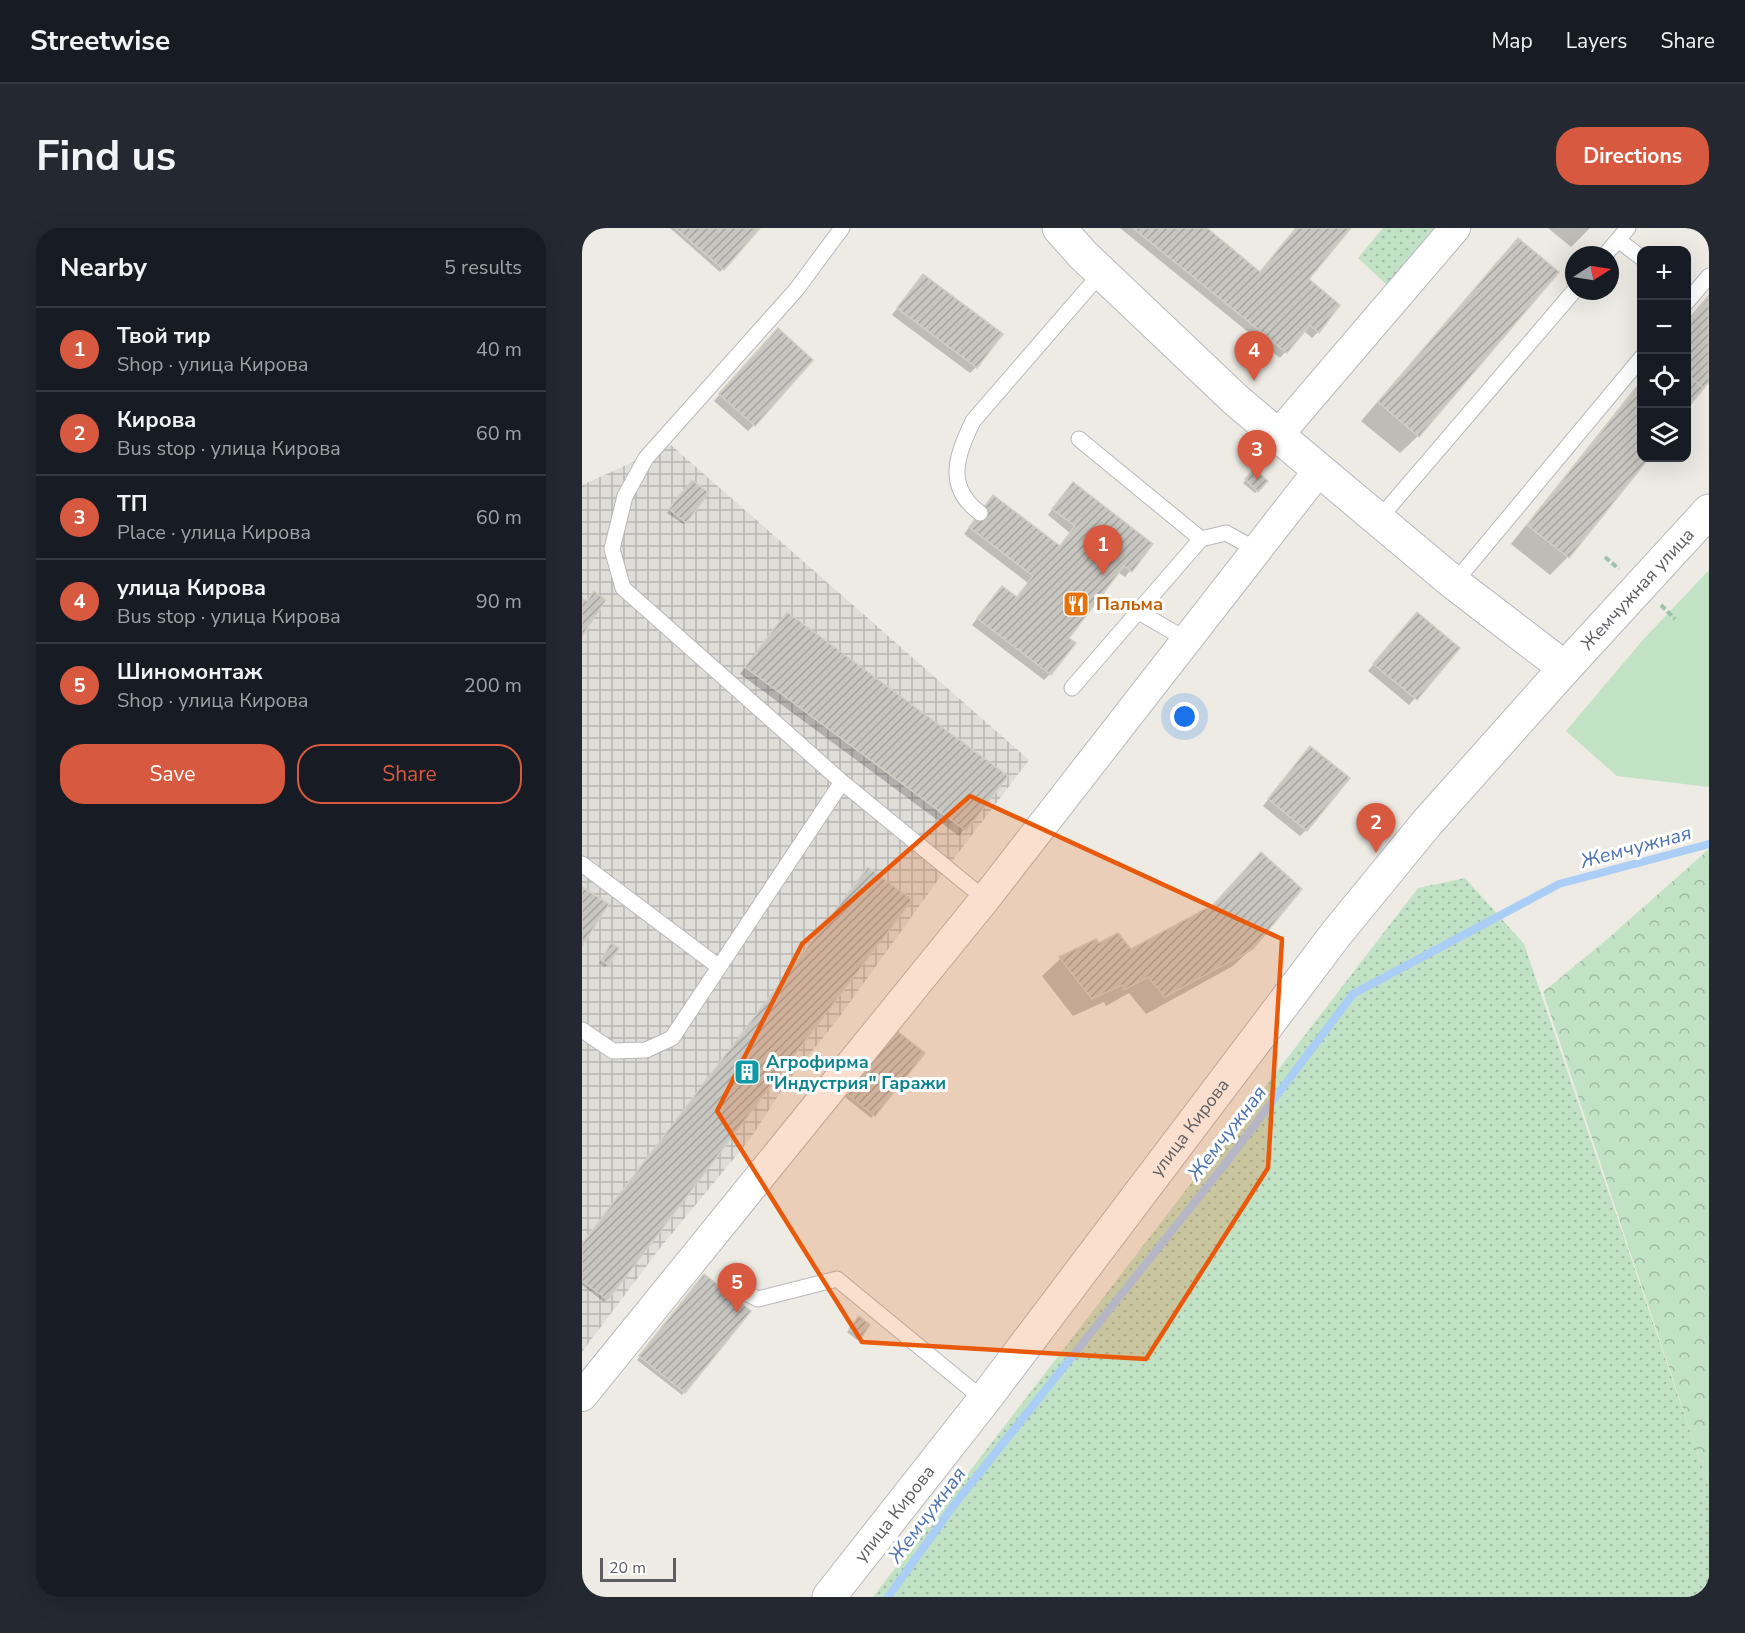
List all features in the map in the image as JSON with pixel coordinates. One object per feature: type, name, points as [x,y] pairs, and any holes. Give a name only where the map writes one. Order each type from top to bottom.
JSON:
[{"type":"street","points":[[1278,435],[1455,228]]},
{"type":"street","points":[[1071,236],[1102,272],[1237,401],[1454,583],[1565,668]]},
{"type":"street","points":[[582,1396],[643,1335],[1319,470]]},
{"type":"street","name":"Жемчужная улица","points":[[1565,668],[1709,511]]},
{"type":"street","name":"улица Кирова","points":[[829,1597],[984,1400],[1336,934],[1426,824],[1565,668]]},
{"type":"lane","points":[[842,228],[795,290],[646,458],[625,496],[612,549],[622,588],[842,782],[985,899]]},
{"type":"lane","points":[[1613,246],[1623,234],[1637,253]]},
{"type":"lane","points":[[980,513],[961,494],[955,471],[960,447],[973,421],[1102,272]]},
{"type":"lane","points":[[1691,295],[1709,276]]},
{"type":"lane","points":[[1378,520],[1567,300]]},
{"type":"lane","points":[[1454,583],[1637,362]]},
{"type":"lane","points":[[1079,439],[1201,539]]},
{"type":"lane","points":[[1072,688],[1201,539],[1226,533],[1257,550]]},
{"type":"lane","points":[[1137,611],[1187,640]]},
{"type":"lane","points":[[582,1030],[613,1051],[646,1050],[672,1038],[842,782]]},
{"type":"lane","points":[[582,864],[720,967]]},
{"type":"lane","points":[[732,1286],[758,1299],[837,1279],[984,1400]]},
{"type":"highlighted area","points":[[970,796],[1282,939],[1268,1168],[1146,1359],[862,1342],[717,1111],[802,944]]},
{"type":"shaded area","points":[[671,445],[1029,760],[946,869],[835,1023],[787,1082],[750,1139],[660,1248],[582,1352],[582,485]]},
{"type":"green space","points":[[1383,228],[1446,228],[1393,291],[1358,258]]},
{"type":"green space","points":[[1709,570],[1709,787],[1617,776],[1566,731],[1642,641]]},
{"type":"green space","points":[[1709,849],[1709,1487],[1543,992],[1604,942]]},
{"type":"green space","points":[[1465,878],[1524,944],[1709,1487],[1709,1597],[873,1597],[1418,888]]},
{"type":"building","points":[[675,228],[760,228],[724,270]]},
{"type":"building","points":[[1133,228],[1207,228],[1260,272],[1296,228],[1351,228],[1309,279],[1340,305],[1319,333],[1310,325],[1287,353]]},
{"type":"building","points":[[1518,238],[1559,272],[1419,437],[1378,402]]},
{"type":"building","points":[[923,274],[1003,334],[977,368],[897,308]]},
{"type":"building","points":[[1709,296],[1709,382],[1704,388],[1691,378],[1691,319]]},
{"type":"building","points":[[778,328],[813,360],[755,426],[719,394]]},
{"type":"building","points":[[1691,378],[1704,388],[1691,404]]},
{"type":"building","points":[[1637,387],[1637,462],[1646,462],[1569,558],[1527,525]]},
{"type":"building","points":[[1254,469],[1268,481],[1258,492],[1245,479]]},
{"type":"building","points":[[692,480],[709,493],[686,523],[669,509]]},
{"type":"building","points":[[1073,482],[1153,544],[1132,572],[1124,566],[1069,638],[1076,643],[1051,675],[977,618],[1002,586],[1017,597],[1033,576],[969,527],[993,495],[1060,546],[1075,526],[1052,509]]},
{"type":"building","points":[[594,591],[606,600],[582,636],[582,598],[587,601]]},
{"type":"building","points":[[787,612],[1008,776],[966,831],[745,667]]},
{"type":"building","points":[[1417,612],[1460,648],[1417,700],[1373,664]]},
{"type":"building","points":[[1310,746],[1350,778],[1307,831],[1268,799]]},
{"type":"building","points":[[1261,852],[1302,889],[1253,949],[1165,997],[1148,977],[1124,990],[1122,985],[1092,999],[1059,957],[1096,939],[1099,943],[1118,933],[1131,949],[1213,905]]},
{"type":"building","name":"Агрофирма \"Индустрия\" Гаражи","points":[[868,867],[912,900],[608,1300],[582,1281],[582,1244]]},
{"type":"building","points":[[582,887],[609,904],[582,946]]},
{"type":"building","points":[[611,943],[619,948],[609,965],[601,960]]},
{"type":"building","points":[[897,1031],[925,1053],[875,1116],[847,1094]]},
{"type":"building","points":[[704,1274],[751,1311],[685,1393],[639,1356]]},
{"type":"building","points":[[859,1316],[870,1325],[861,1338],[849,1329]]},
{"type":"waterway","name":"Жемчужная","points":[[888,1597],[954,1505],[1229,1159],[1353,994],[1559,884],[1709,844]]},
{"type":"place","name":"улица Кирова","points":[[1254,381]]},
{"type":"place","name":"ТП","points":[[1257,480]]},
{"type":"place","name":"Твой тир","points":[[1103,575]]},
{"type":"place","name":"Пальма","points":[[1076,604]]},
{"type":"place","name":"Кирова","points":[[1376,853]]},
{"type":"place","name":"Агрофирма \"Индустрия\" Гаражи","points":[[747,1072]]},
{"type":"place","name":"Шиномонтаж","points":[[737,1313]]}]
